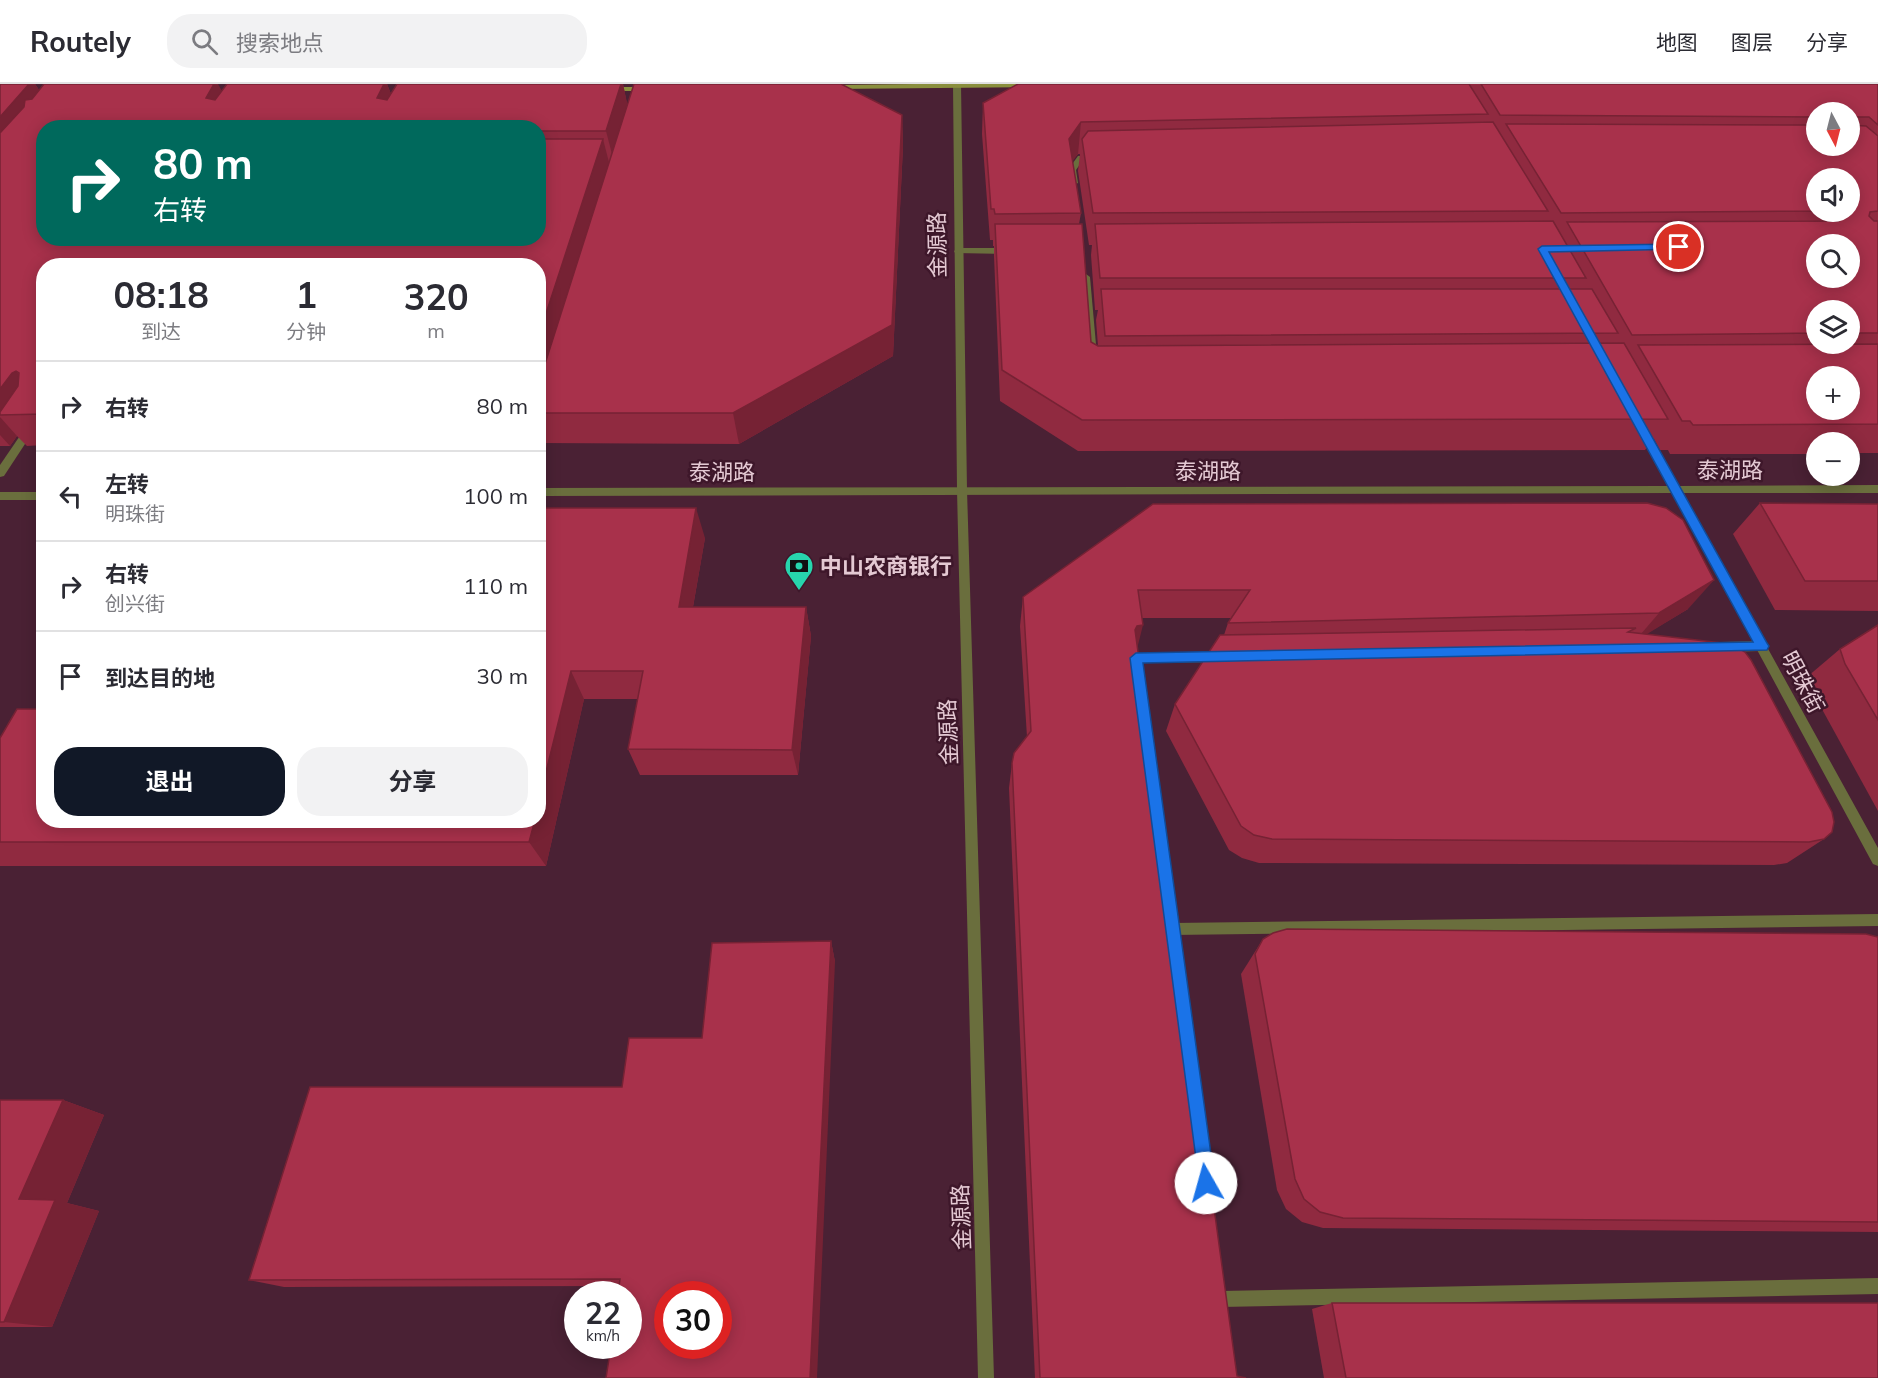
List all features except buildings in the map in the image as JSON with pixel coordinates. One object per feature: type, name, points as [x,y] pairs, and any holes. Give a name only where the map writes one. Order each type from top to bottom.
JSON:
[{"type":"main road","points":[[828,87],[1037,85]]},
{"type":"main road","points":[[594,89],[653,89]]},
{"type":"street","name":"金源路","points":[[957,85],[962,490],[986,1378]]},
{"type":"street","points":[[638,100],[642,89]]},
{"type":"street","points":[[1075,193],[1072,170],[1081,158],[1104,157]]},
{"type":"street","points":[[958,251],[1015,251]]},
{"type":"street","points":[[1084,262],[1093,362]]},
{"type":"street","points":[[1089,315],[1101,315]]},
{"type":"street","points":[[0,473],[36,419]]},
{"type":"street","name":"明珠街","points":[[1637,419],[1878,860]]},
{"type":"street","name":"泰湖路","points":[[546,492],[1878,489]]},
{"type":"street","points":[[0,496],[36,496]]},
{"type":"street","points":[[1703,648],[1762,646]]},
{"type":"street","points":[[1139,682],[1136,658],[1231,657]]},
{"type":"street","points":[[1172,929],[1878,920]]},
{"type":"street","points":[[1221,1299],[1878,1286]]},
{"type":"place","name":"中山农商银行","points":[[799,592]]},
{"type":"route","points":[[1206,1183],[1136,658],[1762,646],[1542,249],[1679,247]]}]
